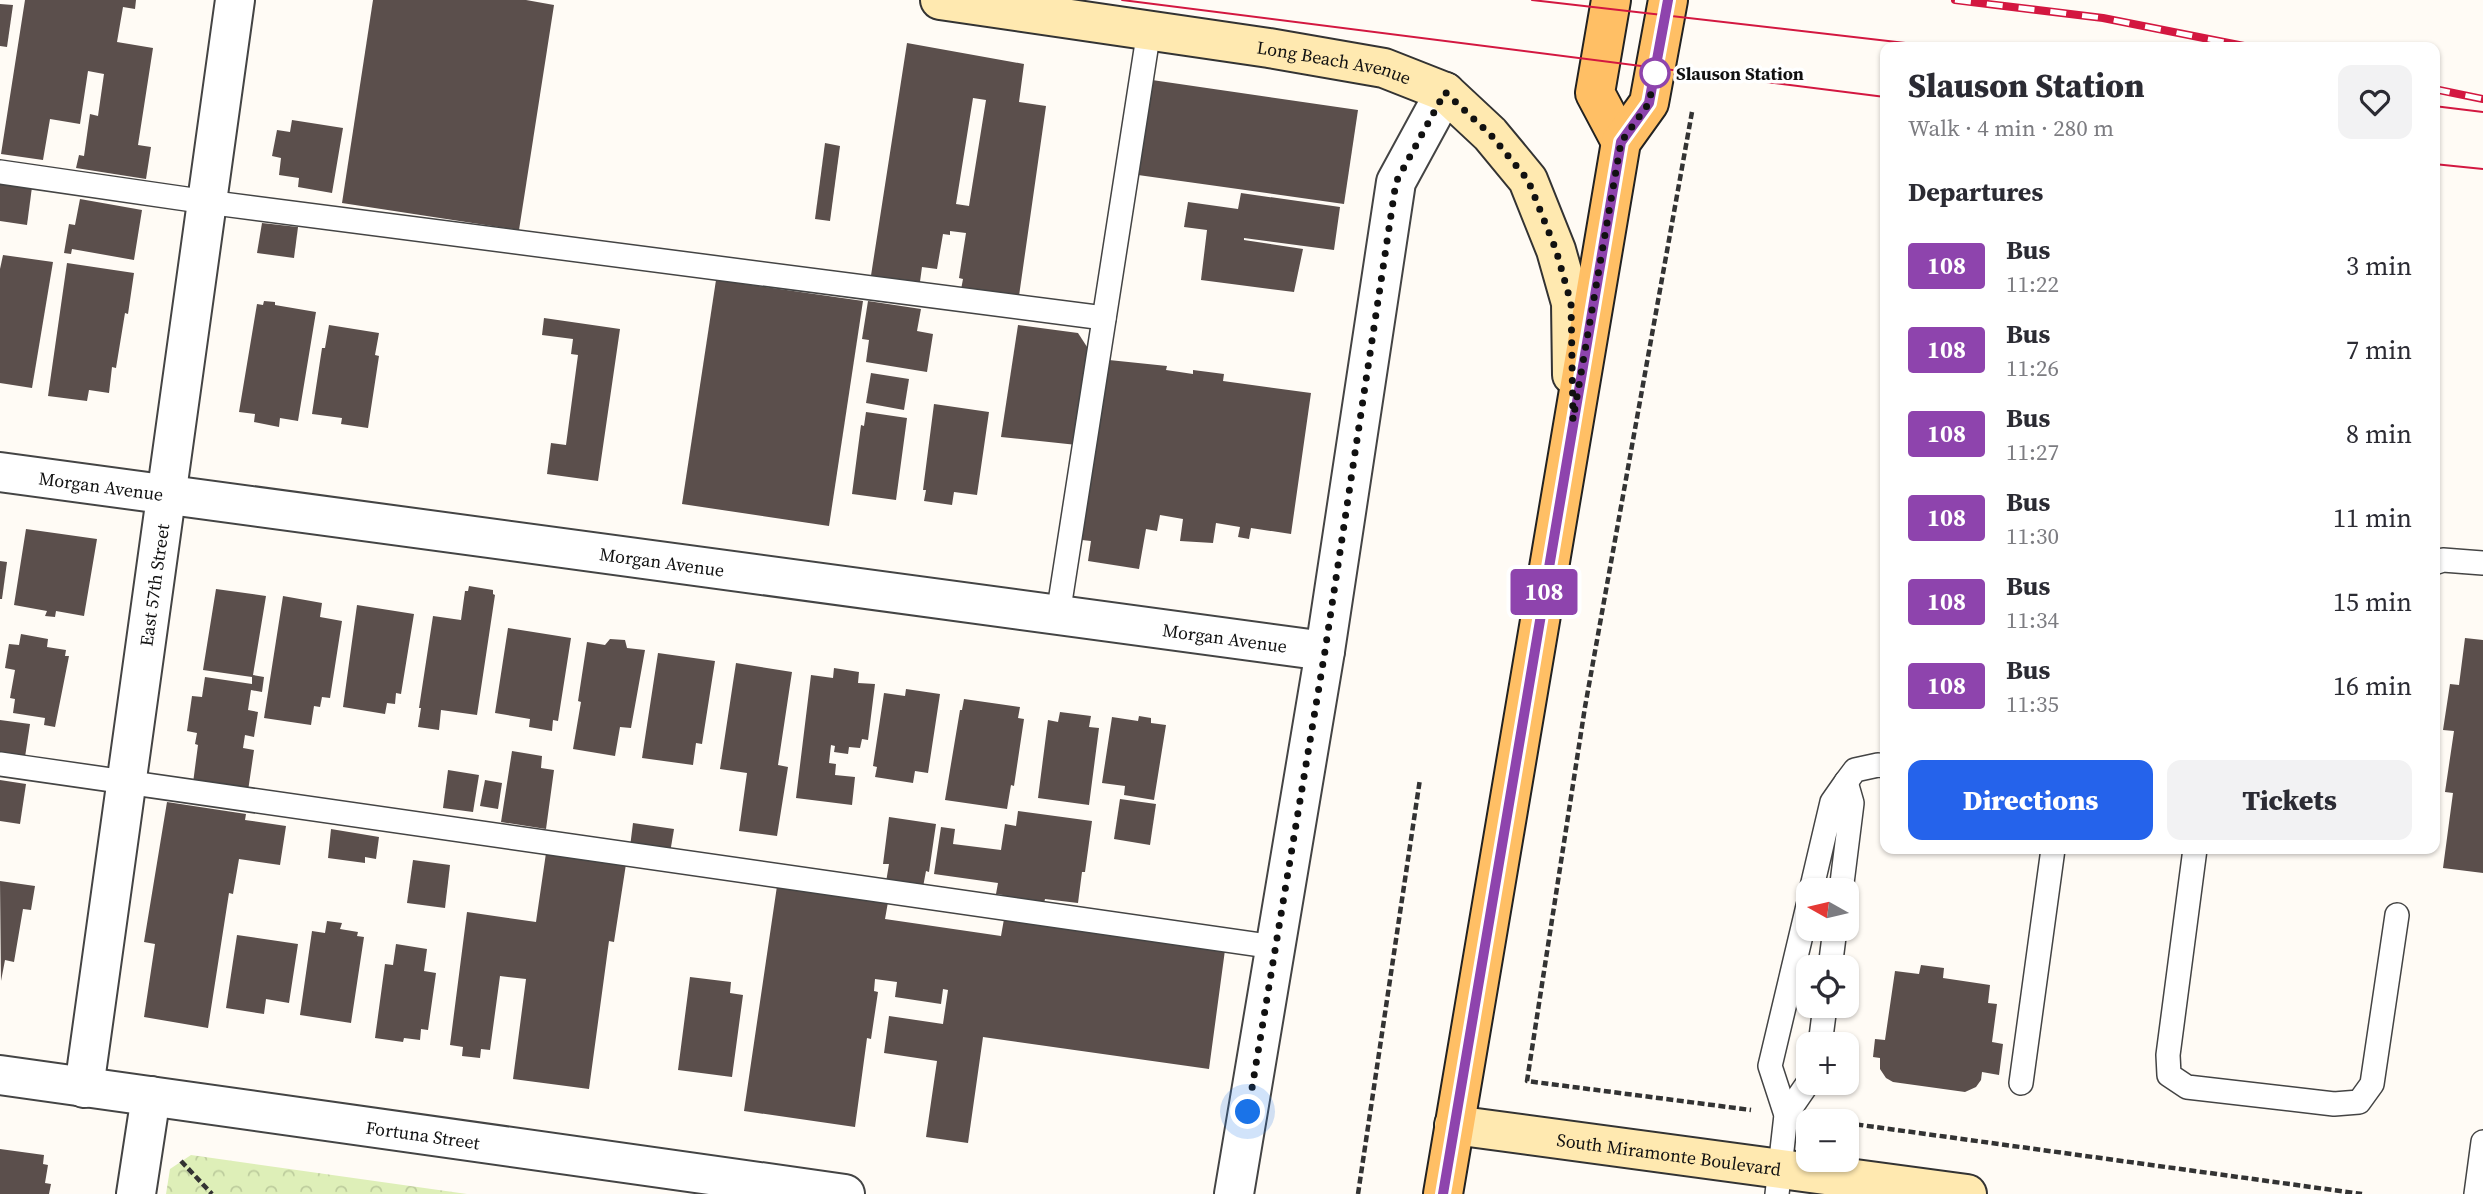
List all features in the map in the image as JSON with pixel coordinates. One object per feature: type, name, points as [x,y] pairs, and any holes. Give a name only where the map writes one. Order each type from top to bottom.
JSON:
[{"type":"main road","points":[[1611,0],[1595,93],[1621,142]]},
{"type":"main road","points":[[1443,1194],[1621,142],[1649,103],[1668,0]]},
{"type":"street","name":"East 57th Street","points":[[84,1088],[235,0]]},
{"type":"street","name":"Long Beach Avenue","points":[[940,0],[1269,48],[1384,68],[1445,92],[1490,134],[1528,180],[1556,250],[1571,303],[1573,420]]},
{"type":"street","points":[[1234,1194],[1325,651],[1396,182],[1445,92]]},
{"type":"street","name":"Morgan Avenue","points":[[0,472],[1325,651]]},
{"type":"street","name":"Fortuna Street","points":[[0,1075],[845,1194]]},
{"type":"street","points":[[136,1194],[152,1096]]},
{"type":"street","name":"South Miramonte Boulevard","points":[[1454,1125],[1779,1182],[1967,1194]]},
{"type":"lane","points":[[1058,615],[1149,30]]},
{"type":"lane","points":[[0,172],[207,202],[1104,318]]},
{"type":"lane","points":[[2440,561],[2483,563]]},
{"type":"lane","points":[[0,764],[1275,947]]},
{"type":"lane","points":[[1814,878],[1832,802],[1855,770],[1880,765]]},
{"type":"lane","points":[[1842,878],[1852,803],[1846,782]]},
{"type":"lane","points":[[2021,1083],[2052,854]]},
{"type":"lane","points":[[2194,854],[2168,1055],[2169,1075],[2187,1087],[2334,1104],[2359,1102],[2372,1084],[2397,915]]},
{"type":"lane","points":[[1779,1182],[1786,1115],[1770,1066],[1799,942]]},
{"type":"lane","points":[[1786,1115],[1800,1095]]},
{"type":"lane","points":[[2476,1194],[2483,1142]]},
{"type":"path","points":[[1692,109],[1586,706],[1527,1081],[1796,1116]]},
{"type":"path","points":[[1358,1194],[1420,779]]},
{"type":"path","points":[[1859,1125],[2362,1194]]},
{"type":"path","points":[[176,1155],[212,1194]]},
{"type":"green space","points":[[191,1155],[467,1194],[166,1194],[170,1169]]},
{"type":"building","points":[[25,0],[136,0],[135,9],[123,7],[117,42],[153,48],[138,145],[151,147],[146,179],[76,168],[79,155],[84,156],[90,114],[98,116],[104,74],[88,71],[80,124],[50,119],[43,160],[1,154]]},
{"type":"building","points":[[373,0],[526,0],[554,5],[519,230],[342,203]]},
{"type":"building","points":[[0,4],[13,5],[7,47],[0,46]]},
{"type":"building","points":[[907,43],[1024,64],[1019,102],[1046,106],[1018,303],[960,295],[963,279],[959,278],[966,233],[950,231],[950,235],[943,234],[937,269],[922,267],[919,289],[870,282]],"holes":[[[973,98],[986,100],[969,206],[956,204]]]},
{"type":"building","points":[[1152,80],[1358,110],[1344,204],[1138,175]]},
{"type":"building","points":[[292,120],[343,128],[332,193],[298,187],[299,178],[279,175],[281,158],[272,156],[277,130],[290,132]]},
{"type":"building","points":[[825,143],[840,146],[830,221],[815,219]]},
{"type":"building","points":[[0,183],[32,187],[27,225],[0,221]]},
{"type":"building","points":[[1241,193],[1340,207],[1334,250],[1244,238],[1303,249],[1294,292],[1201,280],[1207,230],[1184,227],[1188,202],[1238,209]]},
{"type":"building","points":[[80,199],[142,210],[134,260],[72,249],[71,254],[64,253],[69,224],[75,225]]},
{"type":"building","points":[[262,223],[298,227],[294,258],[257,253]]},
{"type":"building","points":[[3,255],[53,262],[32,388],[0,383],[0,269]]},
{"type":"building","points":[[67,263],[134,273],[128,314],[125,313],[116,368],[112,367],[109,393],[89,390],[87,401],[48,396]]},
{"type":"building","points":[[716,280],[863,301],[829,526],[682,504]]},
{"type":"building","points":[[264,301],[316,312],[298,421],[280,418],[279,427],[254,422],[255,414],[239,412],[257,304],[263,305]]},
{"type":"building","points":[[868,301],[921,309],[917,331],[933,334],[927,372],[866,362],[869,340],[862,339]]},
{"type":"building","points":[[544,318],[620,329],[598,481],[547,474],[551,443],[566,445],[578,355],[571,354],[573,339],[542,335]]},
{"type":"building","points":[[329,325],[379,333],[375,355],[379,356],[368,428],[341,424],[342,418],[312,414],[322,348],[325,348]]},
{"type":"building","points":[[1018,325],[1078,333],[1091,353],[1077,445],[1001,437]]},
{"type":"building","points":[[1109,360],[1167,366],[1166,370],[1193,374],[1193,370],[1224,374],[1223,381],[1311,393],[1291,534],[1251,528],[1249,539],[1238,537],[1240,527],[1216,523],[1213,543],[1180,541],[1183,519],[1160,515],[1157,531],[1146,529],[1139,569],[1088,561],[1091,541],[1082,540]]},
{"type":"building","points":[[871,373],[909,379],[904,410],[866,403]]},
{"type":"building","points":[[934,404],[989,412],[977,495],[954,492],[952,505],[924,501],[926,490],[923,490]]},
{"type":"building","points":[[866,412],[907,418],[896,500],[852,494],[861,425],[864,426]]},
{"type":"building","points":[[26,529],[97,539],[84,616],[56,611],[55,617],[45,616],[47,611],[14,605]]},
{"type":"building","points":[[0,561],[7,562],[2,599],[0,599]]},
{"type":"building","points":[[469,586],[493,590],[495,595],[477,715],[441,710],[439,730],[418,727],[433,616],[461,620],[465,591],[468,591]]},
{"type":"building","points":[[216,589],[266,596],[253,675],[264,677],[262,692],[251,690],[248,710],[258,712],[254,737],[245,735],[243,748],[254,750],[248,791],[193,783],[198,745],[195,744],[197,733],[187,731],[192,696],[202,697],[205,677],[252,684],[252,677],[203,670]]},
{"type":"building","points":[[283,596],[322,603],[320,617],[342,621],[330,698],[322,697],[320,707],[314,706],[311,725],[264,718]]},
{"type":"building","points":[[357,605],[414,614],[401,694],[396,693],[395,704],[387,703],[385,714],[343,707]]},
{"type":"building","points":[[508,628],[571,638],[558,721],[553,720],[552,731],[529,727],[530,719],[495,713]]},
{"type":"building","points":[[21,634],[48,639],[47,647],[66,650],[65,656],[69,656],[55,727],[44,725],[45,718],[13,713],[15,699],[10,698],[15,670],[5,668],[9,644],[19,645]]},
{"type":"building","points":[[2465,638],[2483,640],[2483,873],[2443,868],[2453,793],[2445,792],[2454,731],[2443,730],[2450,684],[2459,685]]},
{"type":"building","points":[[610,639],[625,640],[627,648],[645,650],[631,728],[620,727],[615,756],[573,749],[587,642],[605,645]]},
{"type":"building","points":[[658,653],[715,661],[702,744],[696,743],[693,765],[642,758]]},
{"type":"building","points":[[736,663],[792,672],[778,765],[788,767],[777,836],[739,831],[747,773],[720,769]]},
{"type":"building","points":[[834,668],[859,672],[858,683],[875,684],[868,740],[862,739],[860,748],[849,747],[848,754],[834,752],[835,746],[831,745],[829,763],[836,764],[835,775],[855,777],[852,805],[796,798],[811,675],[833,678]]},
{"type":"building","points":[[906,689],[940,694],[928,773],[915,771],[913,783],[875,777],[877,767],[873,766],[884,693],[905,696]]},
{"type":"building","points":[[964,699],[1020,707],[1018,718],[1024,719],[1014,786],[1011,785],[1007,809],[945,800]]},
{"type":"building","points":[[1060,712],[1091,716],[1089,727],[1099,728],[1089,805],[1038,798],[1048,720],[1058,722]]},
{"type":"building","points":[[1139,716],[1151,718],[1151,723],[1166,725],[1154,800],[1124,795],[1125,786],[1102,783],[1112,717],[1138,721]]},
{"type":"building","points":[[0,720],[30,724],[25,757],[0,754]]},
{"type":"building","points":[[512,751],[542,756],[541,768],[554,770],[546,829],[501,822]]},
{"type":"building","points":[[448,770],[479,775],[473,812],[443,808]]},
{"type":"building","points":[[0,780],[26,784],[20,824],[0,821]]},
{"type":"building","points":[[485,780],[502,783],[498,809],[480,806]]},
{"type":"building","points":[[1120,799],[1156,804],[1150,845],[1114,839]]},
{"type":"building","points":[[167,802],[246,814],[245,820],[286,826],[280,865],[239,859],[233,894],[229,893],[208,1028],[144,1017],[155,944],[144,942]]},
{"type":"building","points":[[1018,811],[1092,821],[1078,903],[1045,899],[1044,903],[1003,898],[1003,895],[996,894],[998,883],[934,874],[941,827],[955,829],[953,844],[1001,850],[1005,824],[1016,826]]},
{"type":"building","points":[[889,817],[936,824],[929,872],[926,871],[923,887],[886,882],[889,864],[883,864]]},
{"type":"building","points":[[633,823],[674,829],[670,853],[630,847]]},
{"type":"building","points":[[331,829],[379,837],[376,859],[365,857],[365,863],[328,858]]},
{"type":"building","points":[[546,853],[626,864],[614,942],[609,941],[589,1089],[513,1079],[526,979],[500,976],[490,1050],[481,1049],[480,1058],[462,1056],[463,1047],[450,1045],[467,912],[536,922]]},
{"type":"building","points":[[413,860],[450,865],[445,908],[407,903]]},
{"type":"building","points":[[0,881],[35,886],[31,910],[23,909],[14,962],[5,960],[1,981]]},
{"type":"building","points":[[777,886],[888,902],[885,919],[1001,936],[1004,919],[1225,950],[1209,1069],[983,1037],[968,1143],[926,1137],[937,1061],[884,1053],[889,1016],[943,1024],[948,990],[943,989],[941,1004],[895,997],[897,982],[875,979],[874,991],[878,992],[871,1039],[867,1038],[855,1127],[744,1111]]},
{"type":"building","points":[[327,921],[342,923],[340,929],[358,932],[357,936],[364,937],[351,1023],[300,1015],[312,931],[325,933]]},
{"type":"building","points":[[237,935],[298,944],[289,1003],[266,999],[264,1014],[226,1008]]},
{"type":"building","points":[[396,944],[427,949],[424,971],[436,973],[428,1030],[421,1029],[420,1040],[404,1038],[403,1042],[375,1038],[385,964],[393,965]]},
{"type":"building","points":[[1921,965],[1944,968],[1943,978],[1990,985],[1988,1003],[1997,1004],[1992,1042],[2003,1044],[1999,1075],[1982,1072],[1976,1087],[1965,1092],[1893,1082],[1886,1078],[1880,1069],[1880,1058],[1873,1057],[1875,1039],[1885,1040],[1895,971],[1919,974]]},
{"type":"building","points":[[690,977],[731,982],[730,993],[743,995],[732,1077],[678,1070]]},
{"type":"building","points":[[0,1149],[44,1155],[43,1164],[48,1165],[45,1183],[51,1184],[49,1194],[0,1194]]},
{"type":"tram line","points":[[1122,0],[1880,96]]},
{"type":"tram line","points":[[1532,0],[1897,42]]},
{"type":"tram line","points":[[2440,107],[2483,112]]},
{"type":"tram line","points":[[2440,165],[2483,169]]},
{"type":"railway","points":[[1955,0],[2103,18],[2224,42]]},
{"type":"railway","points":[[2440,90],[2483,99]]},
{"type":"bus line","name":"108","points":[[1443,1194],[1621,142],[1649,103],[1668,0]]},
{"type":"place","name":"Slauson Station","points":[[1655,73]]},
{"type":"route","points":[[1248,1112],[1325,651],[1396,182],[1445,92],[1490,134],[1528,180],[1556,250],[1571,303],[1573,420],[1621,142],[1649,103],[1655,73]]}]
